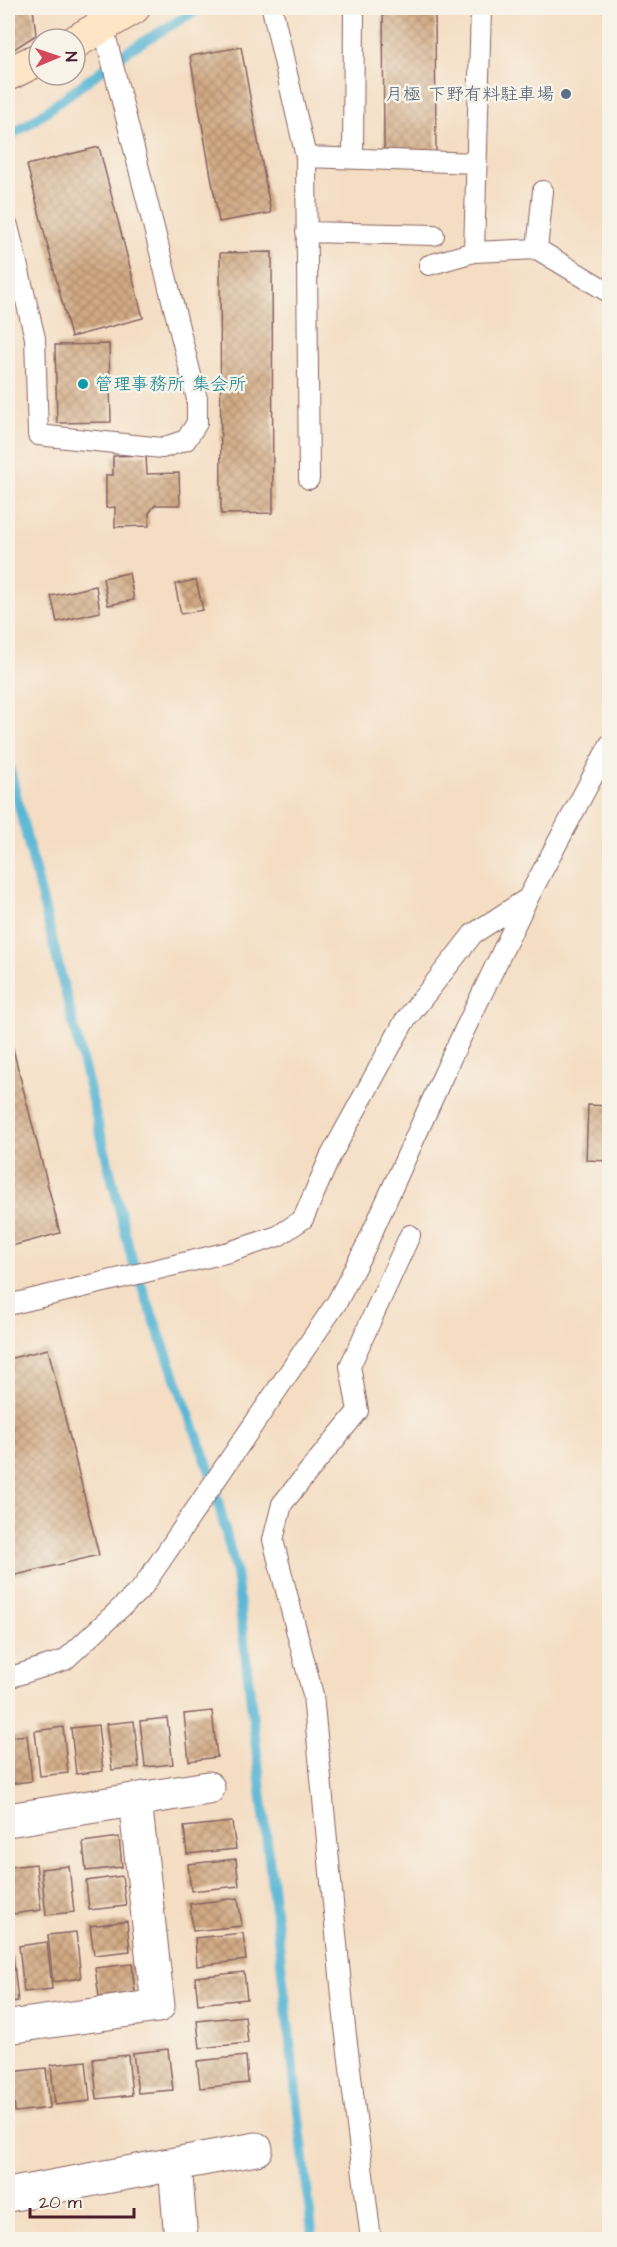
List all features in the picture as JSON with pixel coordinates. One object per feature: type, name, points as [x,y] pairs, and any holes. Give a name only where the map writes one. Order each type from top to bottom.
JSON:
[{"type":"street","points":[[87,41],[106,39],[133,8]]},
{"type":"street","points":[[8,74],[27,65]]},
{"type":"street","points":[[8,1820],[208,1788]]},
{"type":"street","points":[[8,2027],[158,2006],[135,1800]]},
{"type":"street","points":[[8,2195],[256,2149]]},
{"type":"street","points":[[175,2164],[181,2240]]},
{"type":"lane","points":[[272,8],[306,157],[309,479]]},
{"type":"lane","points":[[353,159],[354,8]]},
{"type":"lane","points":[[474,252],[481,8]]},
{"type":"lane","points":[[8,226],[35,338],[38,435],[162,448],[186,440],[197,423],[197,399],[106,39]]},
{"type":"lane","points":[[306,157],[477,163]]},
{"type":"lane","points":[[537,249],[543,191]]},
{"type":"lane","points":[[306,232],[434,235]]},
{"type":"lane","points":[[429,265],[474,252],[537,249],[609,293]]},
{"type":"lane","points":[[8,1678],[65,1660],[142,1588],[337,1302],[366,1245],[451,1058],[528,898],[609,744]]},
{"type":"lane","points":[[8,1305],[229,1252],[278,1236],[303,1219],[330,1157],[404,1023],[473,934],[528,898]]},
{"type":"lane","points":[[371,2240],[345,2027],[313,1695],[273,1540],[282,1504],[358,1411],[350,1366],[410,1235]]},
{"type":"building","points":[[8,8],[33,8],[35,27],[27,27],[27,41],[8,53]]},
{"type":"building","points":[[383,8],[435,8],[436,152],[384,152]]},
{"type":"building","points":[[241,47],[271,213],[219,222],[190,56]]},
{"type":"building","points":[[99,147],[143,318],[71,337],[27,165]]},
{"type":"building","points":[[272,252],[273,513],[221,514],[220,253]]},
{"type":"building","name":"管理事務所 集会所","points":[[109,344],[111,422],[57,423],[55,345]]},
{"type":"building","points":[[146,455],[147,474],[179,473],[180,505],[155,505],[149,513],[149,526],[115,527],[115,507],[106,508],[106,475],[113,475],[113,456]]},
{"type":"building","points":[[129,573],[134,600],[108,605],[103,578]]},
{"type":"building","points":[[196,580],[203,610],[181,614],[175,584]]},
{"type":"building","points":[[96,586],[100,612],[57,622],[51,596]]},
{"type":"building","points":[[12,1045],[60,1233],[8,1247],[8,1046]]},
{"type":"building","points":[[588,1105],[610,1106],[610,1161],[586,1160]]},
{"type":"building","points":[[48,1349],[99,1555],[8,1577],[8,1359]]},
{"type":"building","points":[[212,1711],[217,1757],[189,1761],[184,1714]]},
{"type":"building","points":[[167,1718],[173,1764],[145,1767],[140,1721]]},
{"type":"building","points":[[134,1721],[139,1767],[112,1770],[106,1724]]},
{"type":"building","points":[[98,1725],[103,1771],[76,1774],[71,1728]]},
{"type":"building","points":[[63,1727],[68,1773],[40,1776],[35,1731]]},
{"type":"building","points":[[27,1735],[32,1781],[8,1784],[8,1737]]},
{"type":"building","points":[[232,1822],[236,1849],[187,1854],[184,1827]]},
{"type":"building","points":[[119,1837],[122,1867],[86,1871],[83,1842]]},
{"type":"building","points":[[236,1859],[239,1886],[191,1891],[188,1864]]},
{"type":"building","points":[[36,1864],[41,1910],[13,1914],[8,1867]]},
{"type":"building","points":[[69,1866],[74,1912],[46,1915],[41,1869]]},
{"type":"building","points":[[122,1876],[126,1906],[89,1910],[86,1881]]},
{"type":"building","points":[[238,1898],[242,1926],[193,1931],[190,1904]]},
{"type":"building","points":[[127,1921],[130,1951],[94,1955],[90,1926]]},
{"type":"building","points":[[76,1932],[81,1978],[53,1982],[48,1935]]},
{"type":"building","points":[[243,1933],[246,1960],[197,1966],[195,1938]]},
{"type":"building","points":[[47,1942],[52,1989],[24,1992],[19,1946]]},
{"type":"building","points":[[13,1955],[18,2001],[8,2002],[8,1956]]},
{"type":"building","points":[[132,1964],[135,1993],[99,1997],[95,1968]]},
{"type":"building","points":[[244,1972],[247,1999],[198,2004],[195,1977]]},
{"type":"building","points":[[245,2016],[248,2043],[200,2048],[197,2021]]},
{"type":"building","points":[[168,2049],[173,2090],[138,2093],[133,2053]]},
{"type":"building","points":[[128,2055],[132,2095],[97,2099],[93,2059]]},
{"type":"building","points":[[246,2056],[248,2083],[200,2088],[197,2061]]},
{"type":"building","points":[[86,2061],[90,2101],[55,2105],[51,2065]]},
{"type":"building","points":[[46,2068],[50,2108],[15,2112],[11,2072]]},
{"type":"waterway","points":[[8,137],[129,50],[200,8]]},
{"type":"waterway","points":[[8,762],[132,1260],[212,1477],[236,1573],[313,2240]]},
{"type":"place","name":"月極 下野有料駐車場","points":[[566,94]]},
{"type":"place","name":"管理事務所 集会所","points":[[83,384]]}]
